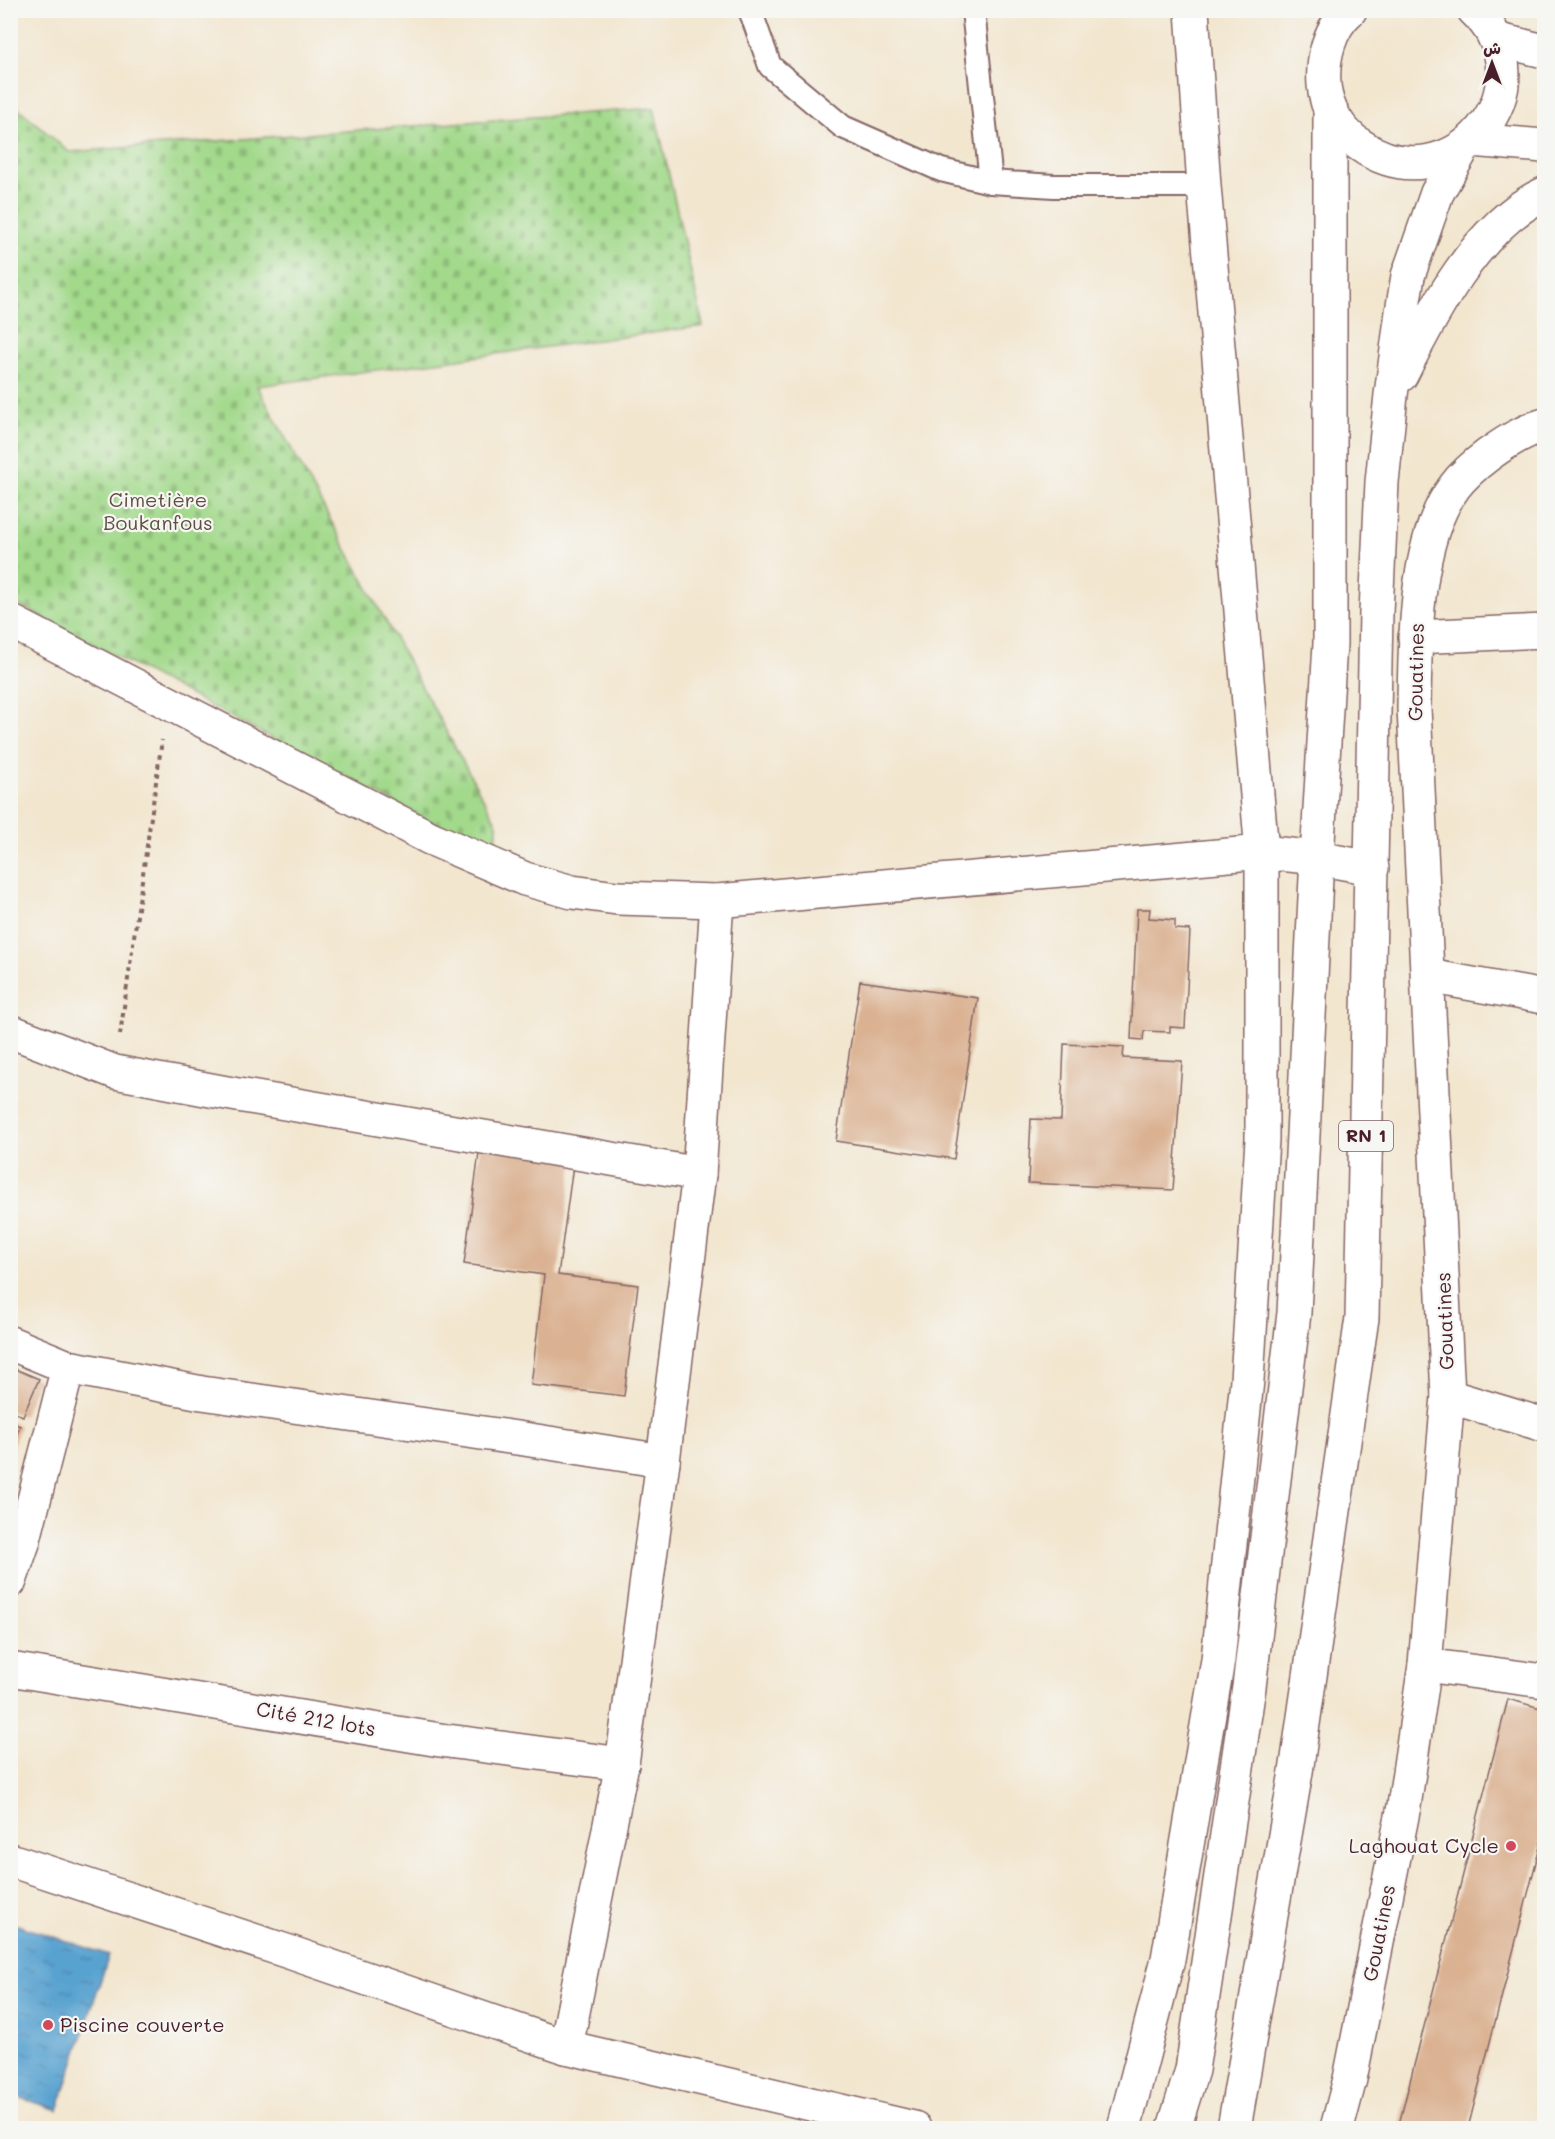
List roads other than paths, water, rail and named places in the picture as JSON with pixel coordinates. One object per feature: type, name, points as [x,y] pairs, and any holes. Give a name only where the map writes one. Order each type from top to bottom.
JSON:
[{"type":"main road","points":[[1124,2128],[1168,1959],[1218,1660],[1247,1380],[1262,1139],[1262,852],[1204,186],[1192,10]]},
{"type":"main road","points":[[1336,19],[1325,54],[1323,73],[1324,92],[1330,111],[1348,137],[1374,155],[1404,163],[1434,161],[1467,144],[1485,127],[1494,111],[1500,94],[1502,75],[1500,57],[1495,39],[1474,10]]},
{"type":"main road","points":[[1495,39],[1545,51]]},
{"type":"main road","points":[[1174,2128],[1192,2070],[1247,1699],[1294,1313],[1330,644],[1330,111]]},
{"type":"main road","points":[[1467,144],[1545,146]]},
{"type":"main road","name":"RN 1","points":[[1234,2128],[1296,1772],[1362,1318],[1376,613],[1382,482],[1391,395],[1401,312],[1408,276],[1437,193],[1467,144]]},
{"type":"main road","points":[[1391,395],[1412,353],[1464,268],[1505,221],[1522,207],[1545,194]]},
{"type":"main road","name":"Gouatines","points":[[1337,2128],[1350,2079],[1404,1806],[1425,1665],[1448,1396],[1414,708],[1415,637],[1425,558],[1432,533],[1454,486],[1475,465],[1502,445],[1529,429],[1545,425]]},
{"type":"main road","points":[[10,621],[430,838],[525,879],[572,892],[616,898],[717,901],[1262,852],[1317,858],[1372,868]]},
{"type":"main road","points":[[1415,637],[1545,631]]},
{"type":"main road","points":[[566,2047],[622,1764],[663,1461],[699,1174],[717,901]]},
{"type":"main road","points":[[1428,975],[1545,997]]},
{"type":"main road","points":[[10,1031],[115,1072],[699,1174]]},
{"type":"main road","points":[[10,1343],[68,1367],[202,1393],[663,1461]]},
{"type":"main road","points":[[10,1581],[23,1543],[68,1367]]},
{"type":"main road","points":[[1448,1396],[1545,1425]]},
{"type":"main road","points":[[1425,1665],[1545,1681]]},
{"type":"main road","name":"Cité 212 lots","points":[[10,1669],[440,1740],[622,1764]]},
{"type":"main road","points":[[10,1860],[566,2047],[914,2128]]},
{"type":"lane","points":[[750,10],[770,66],[843,127],[941,170],[991,182],[1054,186],[1204,186]]},
{"type":"lane","points":[[973,10],[991,182]]},
{"type":"water","name":"Piscine couverte","points":[[11,1923],[109,1955],[58,2110],[11,2095]]},
{"type":"place","name":"Laghouat Cycle","points":[[1511,1846]]},
{"type":"place","name":"Piscine couverte","points":[[48,2025]]},
{"type":"park label","name":"Cimetière Boukanfous","points":[[158,512]]}]
